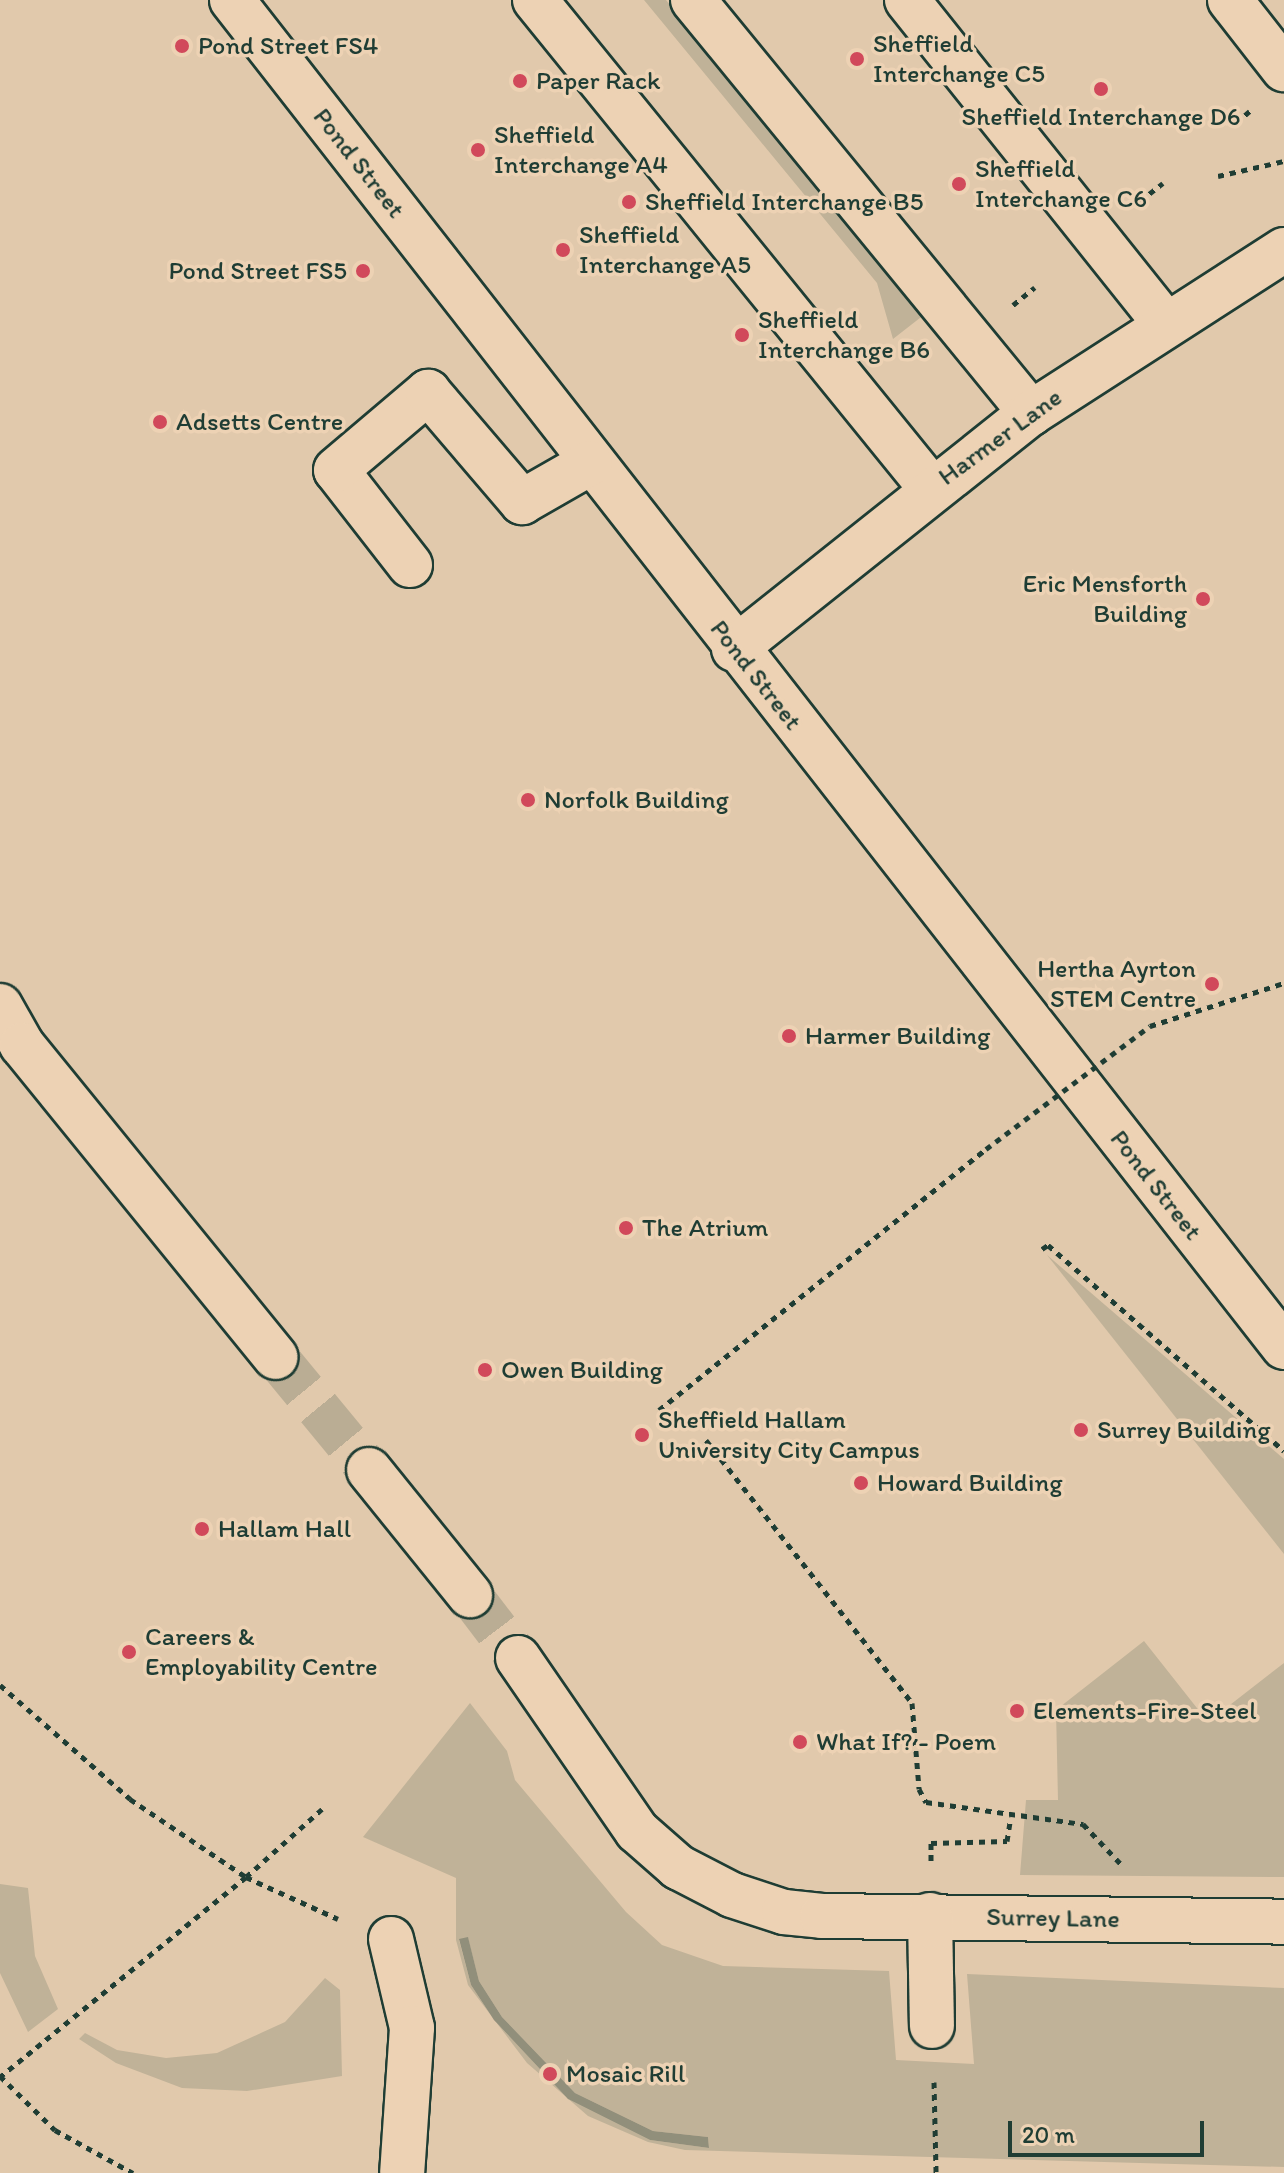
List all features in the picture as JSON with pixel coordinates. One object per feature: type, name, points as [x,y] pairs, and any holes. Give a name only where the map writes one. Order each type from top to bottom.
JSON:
[{"type":"street","name":"Pond Street","points":[[232,0],[734,649],[1284,1347]]},
{"type":"street","points":[[535,0],[930,487]]},
{"type":"street","points":[[693,0],[1031,413]]},
{"type":"street","points":[[907,0],[1164,322]]},
{"type":"street","points":[[1230,0],[1284,69]]},
{"type":"street","name":"Harmer Lane","points":[[734,649],[930,487],[1031,413],[1164,322],[1284,250]]},
{"type":"street","points":[[410,565],[336,470],[428,392],[522,502],[590,463]]},
{"type":"street","points":[[0,1006],[22,1045],[276,1357]]},
{"type":"street","points":[[369,1470],[470,1595]]},
{"type":"street","name":"Surrey Lane","points":[[518,1658],[637,1831],[678,1867],[771,1908],[822,1916],[930,1915],[1284,1922]]},
{"type":"street","points":[[930,1915],[932,2026]]},
{"type":"street","points":[[391,1939],[412,2028],[402,2173]]},
{"type":"path","points":[[1218,176],[1284,161]]},
{"type":"path","points":[[659,1410],[986,1149],[1150,1026],[1284,983]]},
{"type":"path","points":[[1042,1249],[1048,1245],[1284,1451]]},
{"type":"path","points":[[706,1440],[912,1703],[926,1802],[1011,1817],[1083,1824],[1120,1862],[1124,1919]]},
{"type":"path","points":[[0,1685],[130,1799],[246,1877],[391,1939]]},
{"type":"path","points":[[133,2173],[55,2130],[0,2076],[246,1877],[322,1809]]},
{"type":"path","points":[[930,1915],[931,1843],[1007,1841],[1011,1817]]},
{"type":"path","points":[[932,2026],[936,2173]]},
{"type":"shaded area","points":[[644,0],[666,0],[925,314],[893,339],[877,283]]},
{"type":"shaded area","points":[[1047,1255],[1284,1459],[1284,1554]]},
{"type":"shaded area","points":[[1144,1641],[1208,1722],[1284,1663],[1284,1877],[1020,1875],[1026,1800],[1058,1800],[1056,1710]]},
{"type":"shaded area","points":[[470,1703],[507,1751],[515,1780],[626,1912],[662,1945],[723,1966],[889,1971],[896,2060],[974,2064],[967,1974],[1284,1988],[1284,2167],[685,2150],[648,2142],[588,2116],[569,2100],[650,2140],[709,2148],[708,2137],[653,2131],[575,2093],[502,2017],[479,1981],[468,1938],[459,1940],[471,1985],[491,2015],[468,1985],[456,1940],[456,1878],[363,1837]]},
{"type":"shaded area","points":[[0,1884],[28,1888],[35,1956],[58,2009],[28,2032],[0,1973]]},
{"type":"shaded area","points":[[468,1937],[479,1981],[502,2017],[575,2093],[653,2131],[708,2137],[709,2148],[650,2140],[568,2099],[494,2020],[471,1985],[459,1939]]},
{"type":"shaded area","points":[[325,1978],[340,1990],[342,2076],[247,2091],[182,2088],[116,2063],[79,2039],[85,2033],[117,2050],[166,2058],[217,2053],[285,2022]]},
{"type":"shaded area","points":[[496,2023],[566,2097],[527,2063]]},
{"type":"tunnel","points":[[276,1357],[369,1470]]},
{"type":"tunnel","points":[[470,1595],[518,1658]]},
{"type":"place","name":"Pond Street FS4","points":[[182,46]]},
{"type":"place","name":"Sheffield Interchange C5","points":[[857,59]]},
{"type":"place","name":"Paper Rack","points":[[520,81]]},
{"type":"place","name":"Sheffield Interchange D6","points":[[1101,89]]},
{"type":"place","name":"Sheffield Interchange A4","points":[[478,150]]},
{"type":"place","name":"Sheffield Interchange C6","points":[[959,184]]},
{"type":"place","name":"Sheffield Interchange B5","points":[[629,202]]},
{"type":"place","name":"Sheffield Interchange A5","points":[[563,250]]},
{"type":"place","name":"Pond Street FS5","points":[[363,271]]},
{"type":"place","name":"Sheffield Interchange B6","points":[[742,335]]},
{"type":"place","name":"Adsetts Centre","points":[[160,422]]},
{"type":"place","name":"Eric Mensforth Building","points":[[1203,599]]},
{"type":"place","name":"Norfolk Building","points":[[528,800]]},
{"type":"place","name":"Hertha Ayrton STEM Centre","points":[[1212,984]]},
{"type":"place","name":"Harmer Building","points":[[789,1036]]},
{"type":"place","name":"The Atrium","points":[[626,1228]]},
{"type":"place","name":"Owen Building","points":[[485,1370]]},
{"type":"place","name":"Surrey Building","points":[[1081,1430]]},
{"type":"place","name":"Sheffield Hallam University City Campus","points":[[642,1435]]},
{"type":"place","name":"Howard Building","points":[[861,1483]]},
{"type":"place","name":"Hallam Hall","points":[[202,1529]]},
{"type":"place","name":"Careers & Employability Centre","points":[[129,1652]]},
{"type":"place","name":"Elements-Fire-Steel","points":[[1017,1711]]},
{"type":"place","name":"What If? - Poem","points":[[800,1742]]},
{"type":"place","name":"Mosaic Rill","points":[[550,2074]]}]
